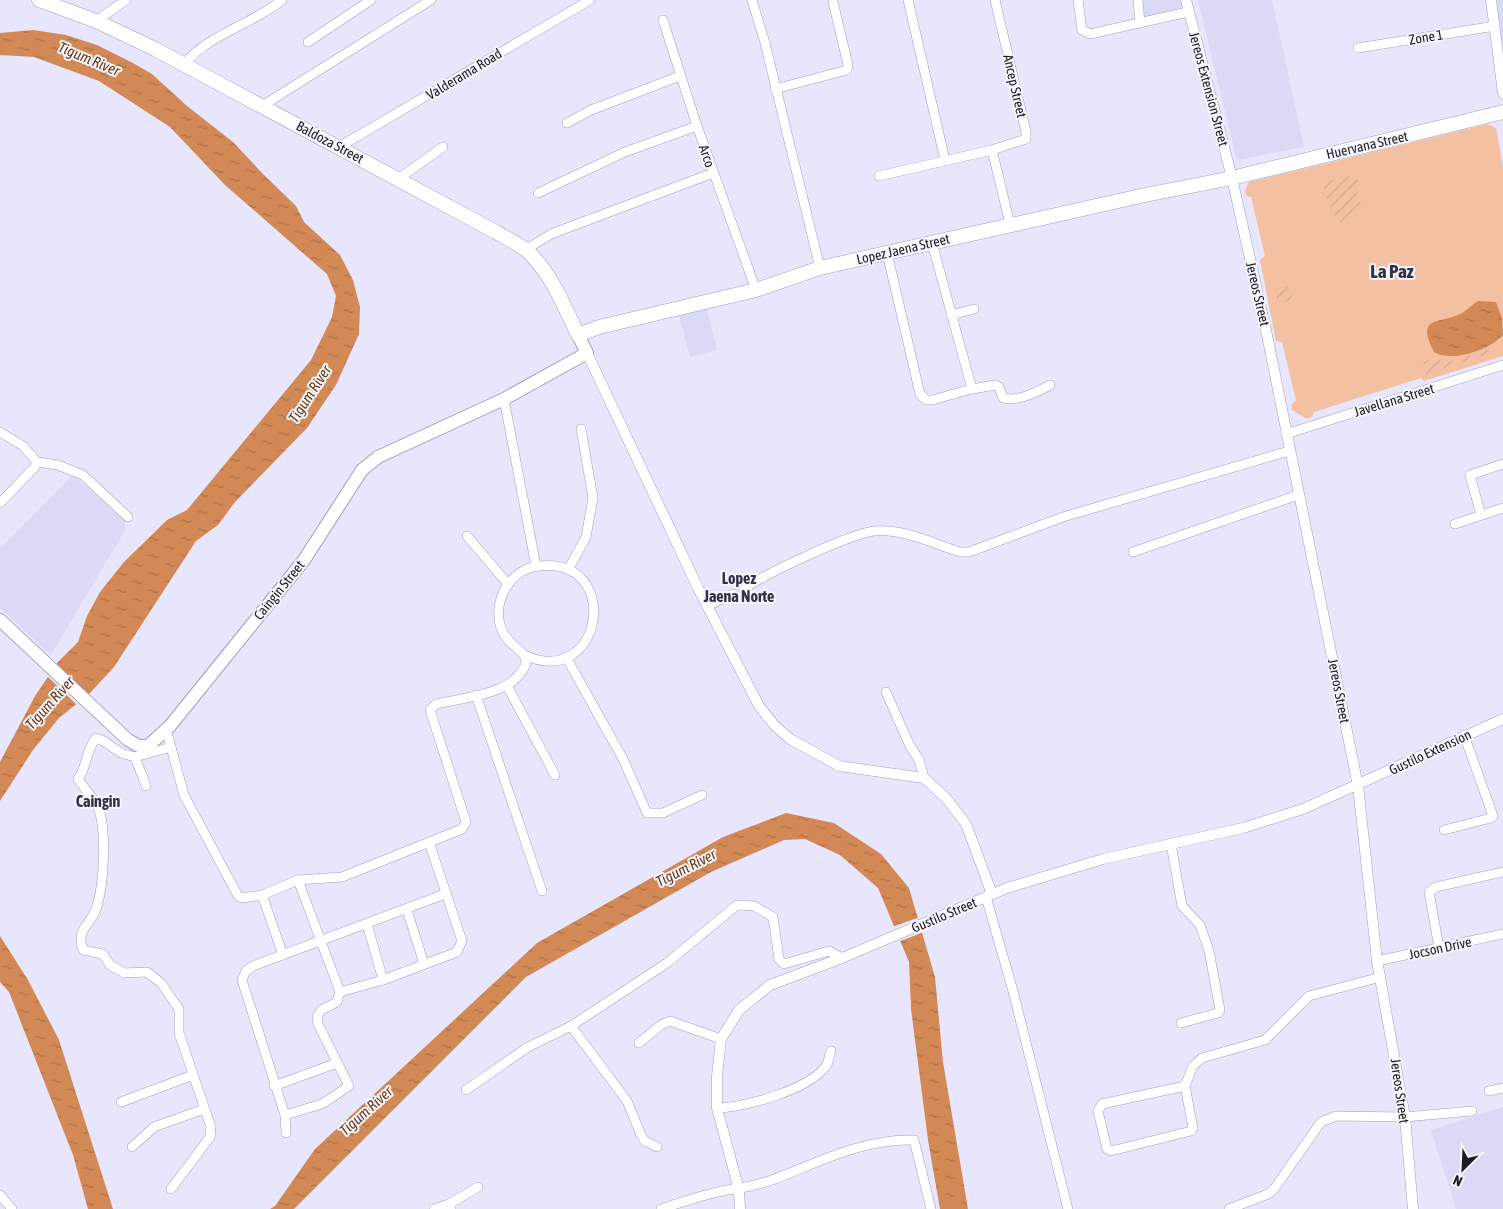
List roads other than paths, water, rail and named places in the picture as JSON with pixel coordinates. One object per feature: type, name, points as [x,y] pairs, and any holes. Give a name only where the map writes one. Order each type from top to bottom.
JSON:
[{"type":"main road","name":"Baldoza Street","points":[[39,0],[96,21],[184,64],[340,147],[525,250],[542,268],[556,290],[578,335]]},
{"type":"main road","name":"Huervana Street","points":[[1232,178],[1503,112]]},
{"type":"main road","name":"Lopez Jaena Street","points":[[578,335],[599,327],[756,290],[820,268],[1144,194],[1232,178]]},
{"type":"main road","points":[[578,335],[586,353]]},
{"type":"main road","name":"Caingin Street","points":[[0,620],[128,740],[139,746],[148,746],[166,730],[304,560],[362,470],[378,457],[504,399],[586,353]]},
{"type":"street","points":[[96,21],[126,0]]},
{"type":"street","points":[[184,64],[196,51],[260,16],[282,0]]},
{"type":"street","points":[[308,42],[371,0]]},
{"type":"street","points":[[262,106],[430,0]]},
{"type":"street","name":"Valderama Road","points":[[340,147],[590,0]]},
{"type":"street","points":[[752,0],[820,268]]},
{"type":"street","points":[[908,0],[945,160]]},
{"type":"street","name":"Ancep Street","points":[[879,176],[992,150],[1020,142],[1026,138],[995,0]]},
{"type":"street","points":[[1078,0],[1082,30],[1086,34],[1188,12]]},
{"type":"street","points":[[1138,0],[1140,23]]},
{"type":"street","name":"Jereos Extension Street","points":[[1186,0],[1232,178]]},
{"type":"street","points":[[1492,0],[1503,93]]},
{"type":"street","points":[[775,89],[848,70],[833,2]]},
{"type":"street","name":"Arco","points":[[663,20],[696,126],[756,290]]},
{"type":"street","name":"Zone 1","points":[[1358,48],[1495,26]]},
{"type":"street","points":[[568,123],[592,110],[680,76]]},
{"type":"street","points":[[538,192],[625,152],[696,126]]},
{"type":"street","points":[[398,179],[443,146]]},
{"type":"street","points":[[992,150],[1010,224]]},
{"type":"street","points":[[525,250],[551,234],[713,173]]},
{"type":"street","name":"Jereos Street","points":[[1232,178],[1267,335],[1358,786],[1377,961],[1405,1117],[1413,1209]]},
{"type":"street","points":[[932,243],[972,389]]},
{"type":"street","points":[[887,253],[922,398],[932,400],[972,389],[996,385],[1003,398],[1008,400],[1034,394],[1050,385]]},
{"type":"street","points":[[952,315],[974,309]]},
{"type":"street","points":[[586,353],[706,606],[759,706],[775,726],[790,739],[840,766],[924,778]]},
{"type":"street","name":"Javellana Street","points":[[1286,434],[1503,365]]},
{"type":"street","points":[[504,399],[536,566]]},
{"type":"street","points":[[568,570],[586,537],[593,498],[581,429]]},
{"type":"street","points":[[0,432],[23,446],[37,462],[58,465],[83,474],[128,516]]},
{"type":"street","points":[[744,589],[802,559],[857,536],[874,531],[911,536],[960,552],[968,552],[1063,517],[1289,451]]},
{"type":"street","points":[[0,503],[34,468],[37,462]]},
{"type":"street","points":[[1481,515],[1470,475],[1503,464]]},
{"type":"street","points":[[1133,552],[1298,495]]},
{"type":"street","points":[[1456,524],[1503,508]]},
{"type":"street","points":[[467,536],[508,584]]},
{"type":"street","points":[[536,566],[558,566],[568,570],[584,582],[593,599],[595,609],[592,629],[588,638],[582,646],[566,657],[545,661],[524,655],[510,644],[501,629],[498,611],[508,584],[525,570],[536,566]]},
{"type":"street","points":[[706,606],[734,594]]},
{"type":"street","points":[[166,730],[184,795],[238,896],[242,898],[262,895],[298,880],[342,877],[462,829],[466,822],[430,710],[436,704],[508,686],[523,669],[526,660],[524,655]]},
{"type":"street","points":[[566,657],[623,759],[647,813],[663,812],[702,795]]},
{"type":"street","points":[[508,686],[555,775]]},
{"type":"street","points":[[886,692],[909,744],[919,760],[924,778],[946,798],[966,824],[989,896],[1068,1209]]},
{"type":"street","points":[[476,695],[542,891]]},
{"type":"street","name":"Gustilo Extension","points":[[1358,786],[1464,735],[1503,719]]},
{"type":"street","points":[[1444,830],[1493,816],[1464,735]]},
{"type":"street","points":[[171,747],[134,758],[121,754],[106,742],[96,738],[87,751],[81,775],[78,779],[98,808],[105,857],[97,907],[81,932],[80,942],[83,950],[103,954],[110,965],[124,973],[147,972],[161,983],[179,1009],[180,1033],[211,1127],[210,1137],[171,1189]]},
{"type":"street","points":[[134,758],[146,786]]},
{"type":"street","name":"Gustilo Street","points":[[740,1209],[739,1190],[717,1108],[717,1076],[721,1039],[740,1010],[770,985],[842,958],[989,896],[1103,859],[1269,820],[1302,809],[1358,786]]},
{"type":"street","points":[[340,992],[382,980],[457,952],[461,947],[462,941],[429,842]]},
{"type":"street","points":[[1171,844],[1182,906],[1200,925],[1208,951],[1220,1010],[1218,1014],[1181,1023]]},
{"type":"street","points":[[1439,948],[1428,892],[1436,887],[1503,872]]},
{"type":"street","points":[[285,1116],[322,1104],[348,1089],[349,1086],[317,1017],[321,1010],[337,1002],[340,992],[298,880]]},
{"type":"street","points":[[286,1133],[285,1116],[242,980],[246,971],[253,966],[407,910],[445,894]]},
{"type":"street","points":[[262,895],[283,955]]},
{"type":"street","points":[[466,1090],[528,1047],[571,1026],[667,963],[737,906],[754,906],[773,917],[778,959],[784,964],[829,951],[842,958]]},
{"type":"street","points":[[407,910],[424,964]]},
{"type":"street","points":[[367,924],[382,980]]},
{"type":"street","name":"Jocson Drive","points":[[1377,961],[1503,934]]},
{"type":"street","points":[[1185,1086],[1102,1104],[1098,1111],[1107,1150],[1111,1151],[1191,1131],[1193,1128],[1185,1086],[1193,1066],[1202,1058],[1265,1040],[1309,996],[1381,976]]},
{"type":"street","points":[[639,1042],[661,1025],[670,1022],[721,1039]]},
{"type":"street","points":[[571,1026],[626,1100],[641,1136],[645,1141],[657,1147]]},
{"type":"street","points":[[717,1108],[738,1107],[782,1094],[818,1074],[827,1065],[830,1051]]},
{"type":"street","points":[[274,1086],[337,1063]]},
{"type":"street","points":[[121,1102],[193,1075]]},
{"type":"street","points":[[1489,1091],[1503,1088]]},
{"type":"street","points":[[132,1147],[154,1128],[204,1109]]},
{"type":"street","points":[[1229,1209],[1268,1194],[1274,1189],[1321,1122],[1344,1115],[1405,1117],[1472,1111]]},
{"type":"street","points":[[660,1209],[728,1190],[739,1190],[772,1180],[808,1164],[876,1143],[896,1139],[914,1140],[931,1209]]},
{"type":"street","points":[[434,1209],[450,1207],[478,1187]]},
{"type":"street","points":[[0,1195],[12,1209]]},
{"type":"water","name":"Tigum River","points":[[33,30],[66,35],[97,45],[133,63],[152,74],[187,106],[233,142],[296,206],[304,222],[340,255],[353,280],[360,307],[359,334],[336,385],[307,428],[235,502],[218,525],[196,541],[114,667],[90,693],[59,718],[33,750],[0,801],[0,762],[35,696],[58,662],[78,642],[87,616],[100,592],[124,562],[167,520],[187,510],[311,360],[332,317],[336,296],[327,274],[225,185],[170,127],[99,81],[34,57],[0,55],[0,33]]},
{"type":"water","points":[[1478,301],[1496,302],[1502,318],[1503,335],[1489,346],[1470,353],[1450,356],[1434,352],[1427,333],[1428,327],[1436,321],[1461,314]]},
{"type":"water","name":"Tigum River","points":[[786,813],[834,823],[881,854],[909,888],[935,977],[943,1062],[968,1209],[940,1209],[928,1140],[911,1009],[909,962],[878,888],[840,855],[805,839],[784,840],[711,872],[526,977],[294,1209],[270,1209],[275,1206],[315,1149],[537,943],[723,837]]},
{"type":"water","points":[[0,936],[28,980],[59,1040],[113,1209],[88,1209],[73,1155],[9,992],[0,982]]},
{"type":"district","name":"La Paz","points":[[1392,271]]},
{"type":"district","name":"Lopez Jaena Norte","points":[[739,587]]},
{"type":"district","name":"Caingin","points":[[98,801]]}]
